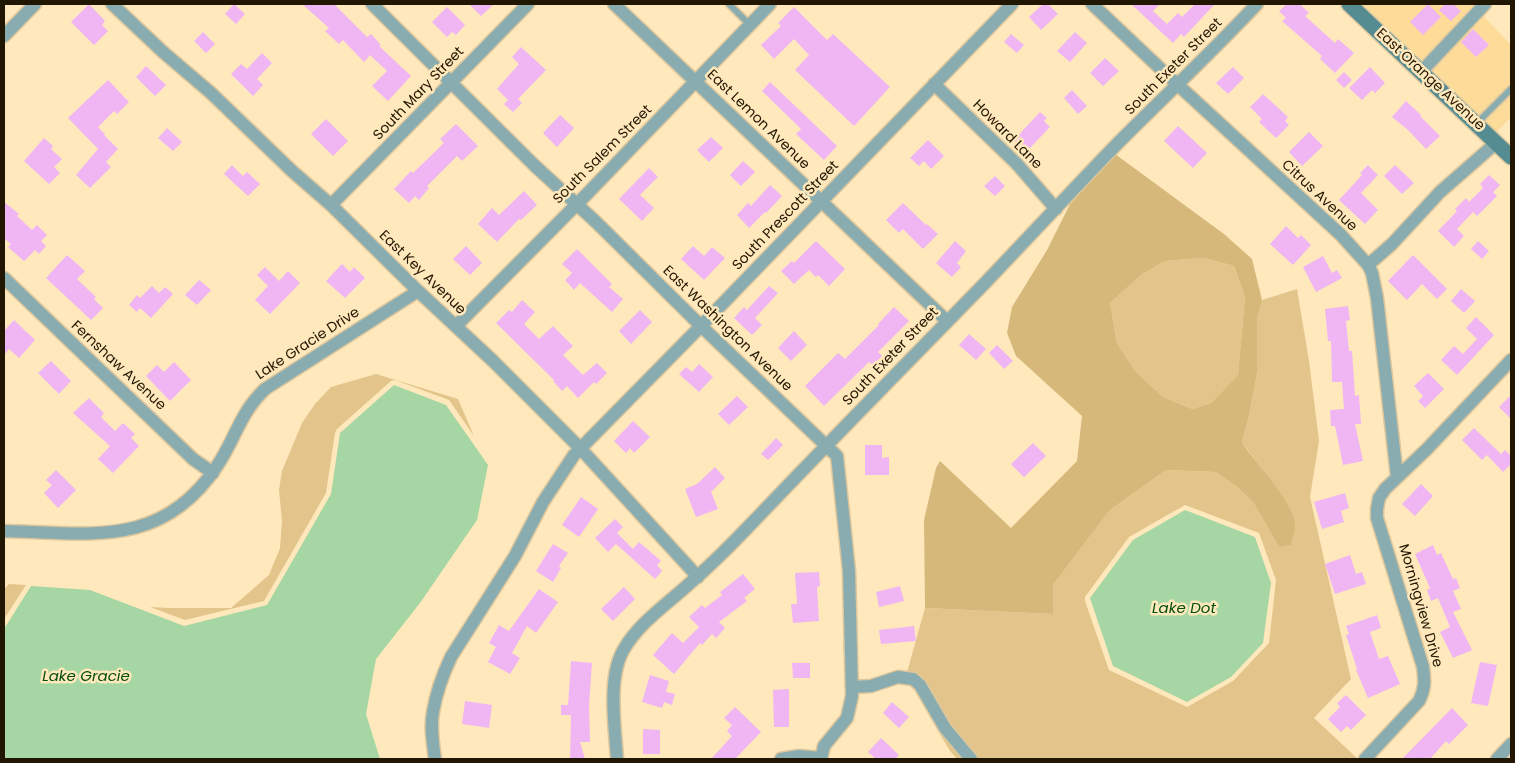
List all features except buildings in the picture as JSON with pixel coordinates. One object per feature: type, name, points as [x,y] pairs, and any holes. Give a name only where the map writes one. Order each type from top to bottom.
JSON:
[{"type":"main road","name":"East Orange Avenue","points":[[1349,4],[1511,157]]},
{"type":"street","points":[[4,36],[35,4]]},
{"type":"street","name":"East Key Avenue","points":[[112,4],[331,205],[456,326],[580,448],[698,577]]},
{"type":"street","name":"East Washington Avenue","points":[[372,4],[701,326],[838,456],[844,502],[849,571],[851,708],[847,718],[824,746],[821,759]]},
{"type":"street","name":"South Mary Street","points":[[331,205],[528,4]]},
{"type":"street","name":"East Lemon Avenue","points":[[614,4],[947,321]]},
{"type":"street","name":"South Salem Street","points":[[456,326],[770,4]]},
{"type":"street","name":"South Prescott Street","points":[[580,448],[701,326],[1012,4]]},
{"type":"street","name":"Citrus Avenue","points":[[1092,4],[1341,235],[1368,265],[1377,298],[1397,477]]},
{"type":"street","name":"South Exeter Street","points":[[617,759],[614,709],[615,676],[618,662],[630,639],[646,622],[698,577],[827,446],[1120,141],[1257,4]]},
{"type":"street","points":[[1421,72],[1486,4]]},
{"type":"street","name":"Howard Lane","points":[[934,84],[1017,164],[1056,209]]},
{"type":"street","points":[[1368,265],[1392,244],[1440,192],[1496,143]]},
{"type":"street","name":"Fernshaw Avenue","points":[[6,287],[193,459],[212,473]]},
{"type":"street","name":"Lake Gracie Drive","points":[[4,531],[119,532],[164,518],[180,508],[203,486],[226,453],[243,415],[252,401],[265,389],[418,291]]},
{"type":"street","name":"Morningview Drive","points":[[1365,759],[1419,702],[1425,683],[1423,667],[1378,518],[1379,498],[1385,489],[1427,449],[1511,360]]},
{"type":"street","points":[[435,759],[432,724],[433,712],[444,671],[451,656],[516,556],[543,502],[563,469],[580,448]]},
{"type":"street","points":[[852,688],[871,686],[898,677],[913,679],[920,685],[945,728],[971,759]]},
{"type":"street","points":[[1497,759],[1511,744]]},
{"type":"street","points":[[780,759],[799,756],[821,759]]},
{"type":"lane","points":[[729,4],[750,25]]},
{"type":"lane","points":[[1476,124],[1511,89]]},
{"type":"shaded area","points":[[1359,4],[1478,4],[1475,7],[1511,45],[1511,117],[1496,133]]},
{"type":"shaded area","points":[[1115,154],[1224,234],[1252,259],[1262,300],[1257,319],[1257,373],[1242,442],[1288,505],[1295,525],[1291,545],[1279,547],[1253,502],[1237,487],[1216,472],[1166,470],[1110,510],[1053,585],[1053,614],[925,608],[924,520],[936,468],[940,461],[1011,528],[1077,461],[1082,416],[1016,356],[1007,333],[1012,307],[1047,250],[1070,204]],"holes":[[[1204,258],[1234,266],[1245,297],[1238,375],[1211,403],[1192,409],[1163,397],[1136,372],[1117,343],[1110,303],[1141,275],[1165,261]]]},
{"type":"shaded area","points":[[1204,258],[1234,266],[1245,297],[1238,375],[1211,403],[1192,409],[1163,397],[1136,372],[1117,343],[1110,303],[1141,275],[1165,261]]},
{"type":"shaded area","points":[[1297,289],[1309,361],[1319,441],[1310,497],[1351,679],[1314,718],[1358,759],[957,759],[950,751],[906,676],[925,608],[1053,614],[1053,585],[1110,510],[1166,470],[1216,472],[1237,487],[1253,502],[1279,547],[1291,512],[1279,492],[1242,442],[1257,373],[1257,319],[1262,300]],"holes":[[[1185,505],[1259,533],[1276,580],[1269,643],[1233,681],[1187,707],[1109,670],[1085,597],[1129,537]]]},
{"type":"shaded area","points":[[376,374],[458,399],[474,436],[449,400],[395,380],[391,381],[337,429],[326,493],[264,601],[185,620],[150,607],[231,608],[269,575],[280,548],[282,521],[279,490],[282,471],[302,423],[315,404],[331,387]]},
{"type":"shaded area","points":[[9,584],[26,585],[4,619],[4,589]]},
{"type":"water","name":"Lake Gracie","points":[[394,385],[446,405],[488,465],[477,520],[420,603],[376,659],[366,714],[380,759],[4,759],[4,629],[31,586],[90,590],[184,626],[267,605],[331,494],[340,433]]},
{"type":"water","name":"Lake Dot","points":[[1185,510],[1255,537],[1271,583],[1263,643],[1231,677],[1187,702],[1113,666],[1090,598],[1133,540]]}]
